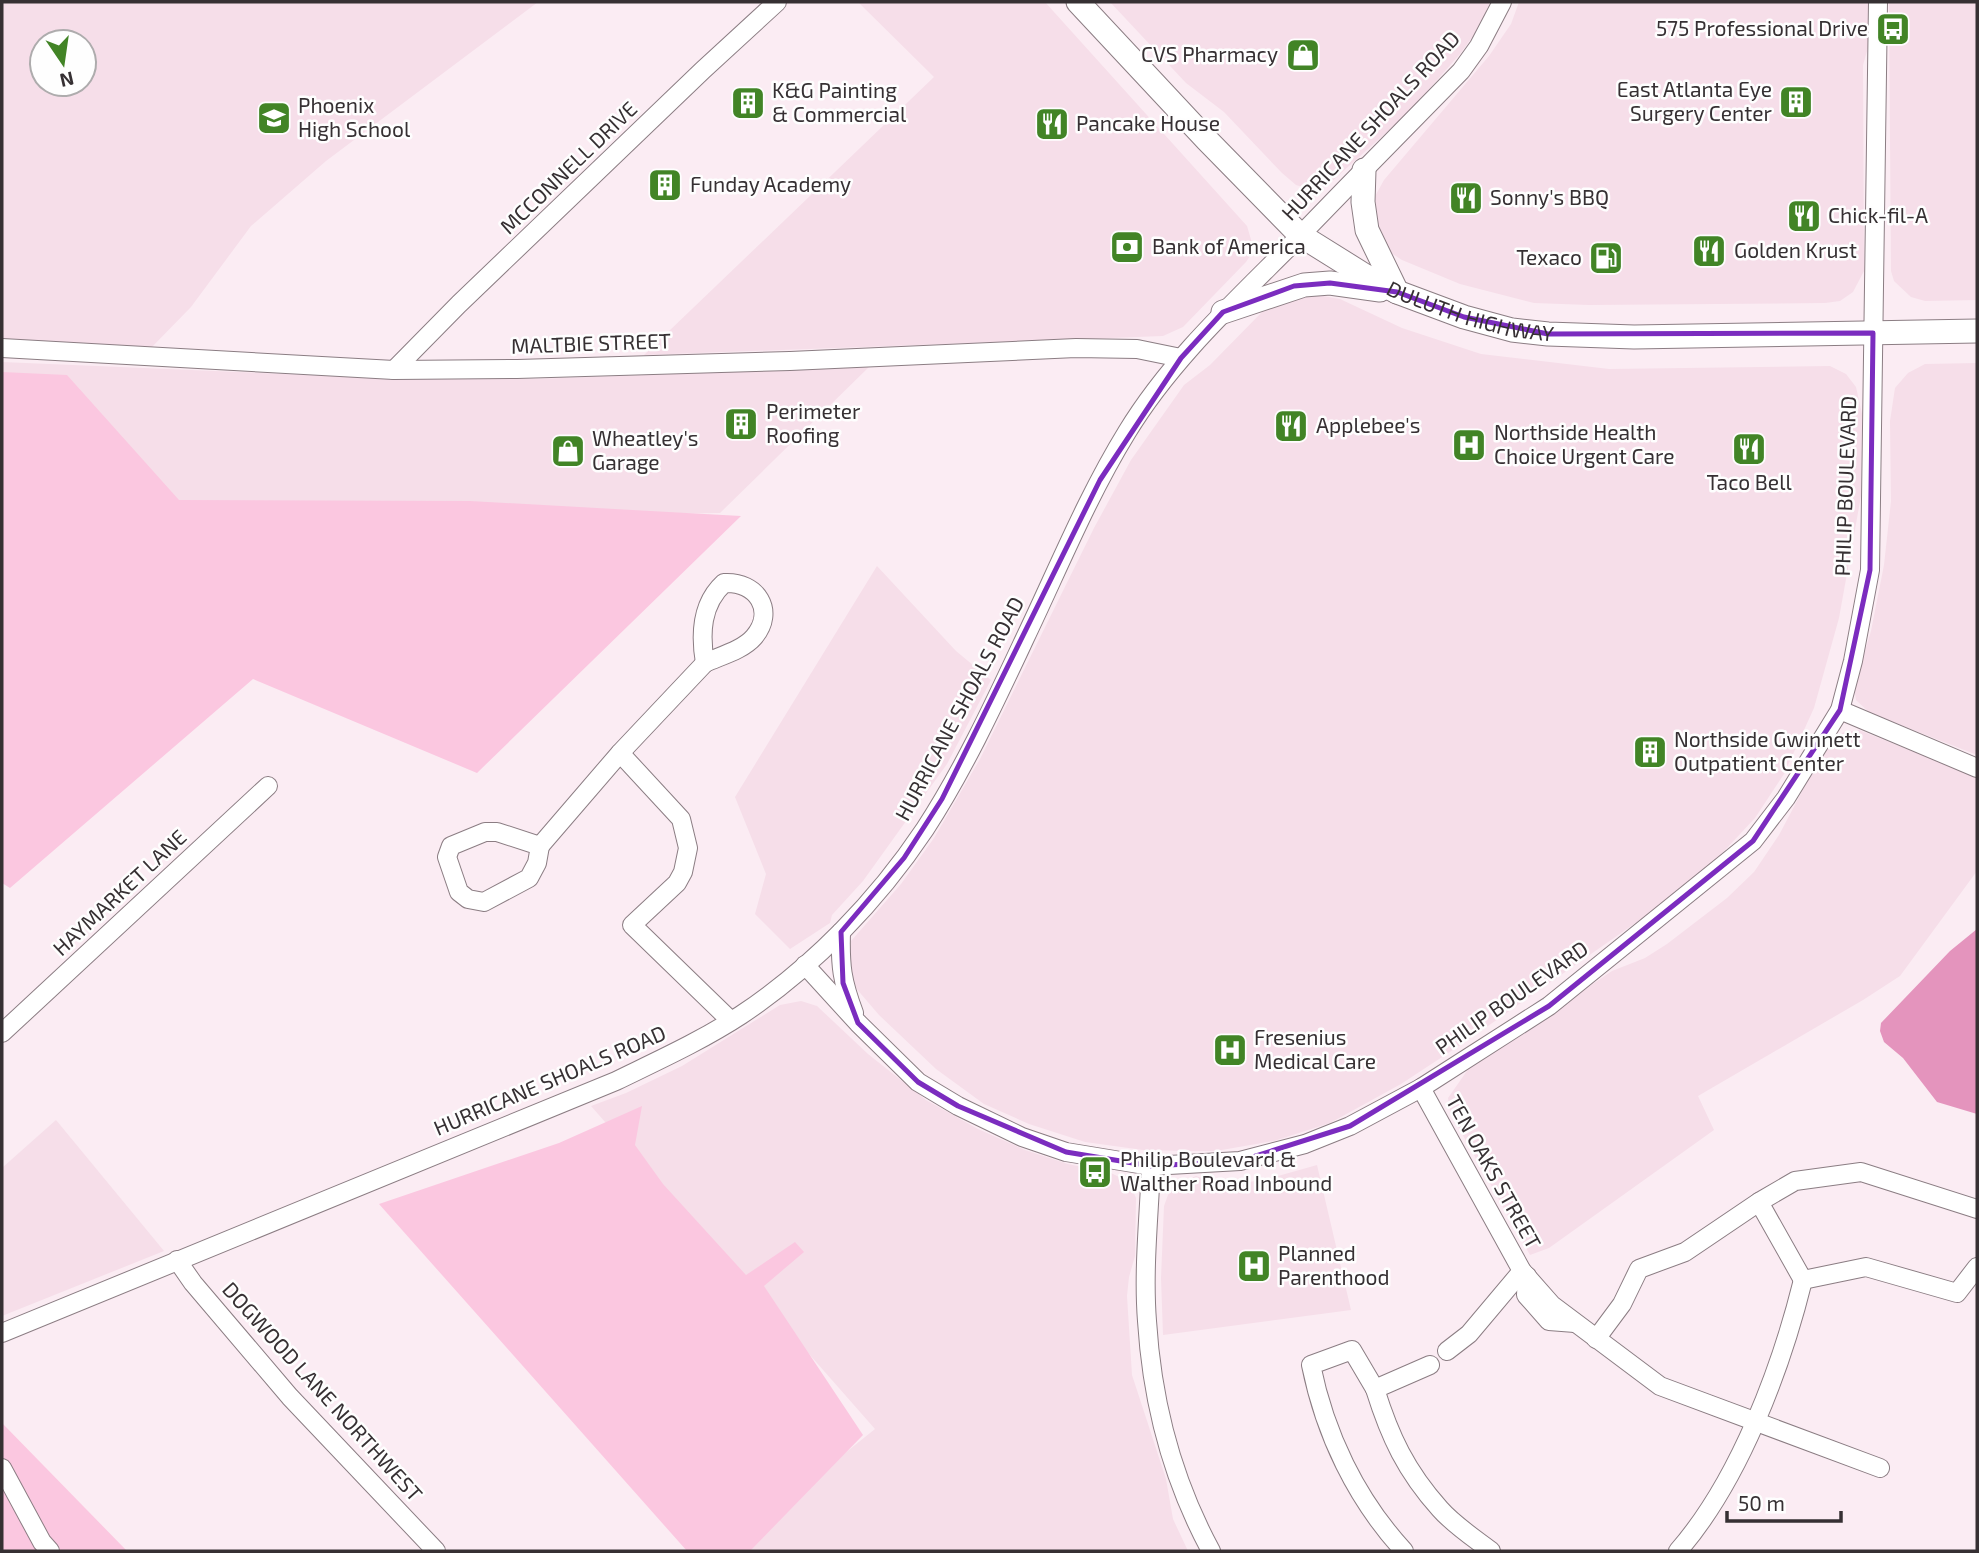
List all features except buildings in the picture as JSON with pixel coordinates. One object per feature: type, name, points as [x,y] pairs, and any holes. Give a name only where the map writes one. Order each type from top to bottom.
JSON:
[{"type":"main road","name":"DULUTH HIGHWAY","points":[[1078,2],[1300,235],[1397,292],[1493,325],[1548,334],[1634,337],[1977,331]]},
{"type":"main road","points":[[1364,170],[1363,202],[1367,230],[1397,292]]},
{"type":"main road","points":[[1223,312],[1304,285],[1330,283],[1397,292]]},
{"type":"street","name":"MCCONNELL DRIVE","points":[[394,370],[459,304],[777,2]]},
{"type":"street","name":"HURRICANE SHOALS ROAD","points":[[2,1333],[616,1081],[685,1048],[731,1021],[805,965],[841,932],[904,858],[942,799],[990,709],[1076,527],[1133,423],[1181,358],[1223,312],[1461,71],[1479,46],[1502,2]]},
{"type":"street","name":"PHILIP BOULEVARD","points":[[805,965],[858,1023],[918,1082],[982,1119],[1022,1138],[1066,1152],[1151,1166],[1240,1161],[1305,1144],[1350,1126],[1421,1088],[1549,1006],[1753,841],[1786,799],[1840,710],[1853,661],[1870,570],[1878,2]]},
{"type":"street","name":"MALTBIE STREET","points":[[2,348],[394,370],[790,361],[1076,348],[1137,349],[1181,358]]},
{"type":"street","points":[[540,846],[497,832],[485,832],[451,846],[447,857],[458,892],[468,899],[484,902],[528,878],[537,863],[540,846],[620,753],[705,663],[752,639],[763,622],[763,611],[759,598],[746,585],[724,583],[713,593],[701,636],[705,663]]},
{"type":"street","points":[[1840,710],[1977,768]]},
{"type":"street","points":[[620,753],[681,819],[688,848],[683,872],[677,883],[632,925],[731,1021]]},
{"type":"street","name":"HAYMARKET LANE","points":[[2,1034],[268,786]]},
{"type":"street","points":[[841,932],[843,983],[858,1023]]},
{"type":"street","name":"TEN OAKS STREET","points":[[1421,1088],[1525,1274]]},
{"type":"street","points":[[1151,1166],[1146,1281],[1151,1363],[1159,1408],[1177,1472],[1187,1501],[1211,1551]]},
{"type":"street","points":[[1596,1339],[1622,1304],[1639,1269],[1685,1252],[1795,1181],[1861,1172],[1977,1209]]},
{"type":"street","points":[[1687,1548],[1735,1467],[1755,1421],[1792,1323],[1803,1280],[1759,1202]]},
{"type":"street","name":"DOGWOOD LANE NORTHWEST","points":[[177,1260],[193,1283],[290,1397],[436,1551]]},
{"type":"street","points":[[1803,1280],[1866,1267],[1957,1293],[1977,1267]]},
{"type":"street","points":[[1447,1351],[1469,1334],[1525,1274],[1543,1279],[1549,1321],[1575,1323]]},
{"type":"street","points":[[1544,1297],[1562,1298],[1575,1323],[1660,1386],[1880,1468]]},
{"type":"street","points":[[1404,1551],[1383,1528],[1344,1466],[1317,1394],[1311,1365],[1352,1350],[1375,1389],[1386,1423],[1407,1468],[1441,1511],[1490,1551]]},
{"type":"street","points":[[1375,1389],[1430,1365]]},
{"type":"street","points":[[2,1468],[42,1542],[50,1551]]},
{"type":"highlighted area","points":[[1330,283],[1397,292],[1464,317],[1548,334],[1873,333],[1870,570],[1840,710],[1753,841],[1549,1006],[1350,1126],[1240,1161],[1151,1166],[1066,1152],[958,1106],[918,1082],[858,1023],[843,983],[841,932],[904,858],[942,799],[1100,480],[1181,358],[1223,312],[1294,286]]},
{"type":"shaded area","points":[[2,2],[538,2],[326,161],[251,226],[191,307],[150,349],[2,342]]},
{"type":"shaded area","points":[[858,2],[1045,2],[1247,226],[1252,243],[1250,256],[1183,327],[1163,336],[644,355],[934,77]]},
{"type":"shaded area","points":[[1110,2],[1490,2],[1478,29],[1460,54],[1408,113],[1329,184],[1306,188],[1296,185],[1282,173],[1224,112],[1186,83]]},
{"type":"shaded area","points":[[1519,2],[1872,2],[1872,34],[1863,65],[1864,271],[1853,292],[1840,301],[1825,303],[1534,303],[1460,284],[1402,260],[1388,251],[1376,232],[1374,198],[1384,180],[1489,56],[1511,24]]},
{"type":"shaded area","points":[[1889,2],[1977,2],[1977,300],[1925,301],[1911,297],[1894,281],[1891,271]]},
{"type":"shaded area","points":[[1312,294],[1340,299],[1402,328],[1481,354],[1609,369],[1830,366],[1846,374],[1856,387],[1862,414],[1861,496],[1839,618],[1814,708],[1784,774],[1755,818],[1697,880],[1465,1042],[1401,1084],[1330,1123],[1274,1141],[1216,1151],[1143,1150],[1085,1142],[1029,1124],[984,1104],[936,1069],[879,1015],[855,987],[848,967],[851,941],[901,884],[934,838],[980,759],[1094,528],[1131,460],[1184,385],[1210,365],[1262,312],[1281,302]]},
{"type":"shaded area","points":[[2,362],[400,379],[534,379],[869,367],[720,513],[2,522]]},
{"type":"shaded area","points":[[1977,363],[1977,755],[1870,713],[1856,700],[1855,684],[1871,631],[1884,565],[1891,501],[1890,421],[1895,388],[1908,373],[1925,364]]},
{"type":"shaded area","points":[[2,372],[67,375],[179,500],[470,501],[741,516],[477,773],[253,679],[10,888],[2,883]]},
{"type":"shaded area","points":[[877,566],[956,651],[991,680],[947,764],[863,881],[832,915],[830,923],[790,949],[755,914],[766,874],[735,797]]},
{"type":"shaded area","points":[[1859,730],[1977,777],[1977,871],[1900,976],[1698,1096],[1714,1130],[1549,1248],[1530,1255],[1451,1114],[1448,1098],[1469,1068],[1612,971],[1645,958],[1667,944],[1727,898],[1754,872],[1779,835],[1833,738],[1844,732]]},
{"type":"shaded area","points":[[1977,929],[1977,1114],[1937,1102],[1903,1058],[1884,1042],[1880,1031],[1881,1023],[1950,951]]},
{"type":"shaded area","points":[[801,1001],[817,1006],[868,1054],[926,1100],[978,1129],[1025,1150],[1068,1164],[1111,1173],[1123,1179],[1133,1191],[1136,1198],[1135,1256],[1127,1296],[1132,1375],[1166,1479],[1173,1519],[1188,1551],[723,1551],[875,1429],[591,1106],[626,1093],[682,1066],[780,1005]]},
{"type":"shaded area","points":[[642,1106],[635,1145],[663,1184],[746,1275],[795,1242],[804,1252],[764,1286],[863,1435],[750,1551],[687,1551],[379,1204],[559,1143]]},
{"type":"shaded area","points":[[56,1120],[164,1251],[2,1316],[2,1168]]},
{"type":"shaded area","points":[[1317,1165],[1351,1310],[1163,1335],[1161,1278],[1164,1206],[1175,1185],[1196,1176],[1225,1186],[1267,1179]]},
{"type":"shaded area","points":[[2,1423],[127,1551],[2,1551]]},
{"type":"place","name":"575 Professional Drive","points":[[1893,29]]},
{"type":"place","name":"CVS Pharmacy","points":[[1303,55]]},
{"type":"place","name":"East Atlanta Eye Surgery Center","points":[[1796,102]]},
{"type":"place","name":"K&G Painting & Commercial","points":[[748,103]]},
{"type":"place","name":"Phoenix High School","points":[[274,118]]},
{"type":"place","name":"Pancake House","points":[[1052,124]]},
{"type":"place","name":"Funday Academy","points":[[665,185]]},
{"type":"place","name":"Sonny's BBQ","points":[[1466,198]]},
{"type":"place","name":"Chick-fil-A","points":[[1804,216]]},
{"type":"place","name":"Bank of America","points":[[1127,247]]},
{"type":"place","name":"Golden Krust","points":[[1709,251]]},
{"type":"place","name":"Texaco","points":[[1606,258]]},
{"type":"place","name":"Perimeter Roofing","points":[[741,424]]},
{"type":"place","name":"Applebee's","points":[[1291,426]]},
{"type":"place","name":"Northside Health Choice Urgent Care","points":[[1469,445]]},
{"type":"place","name":"Taco Bell","points":[[1749,449]]},
{"type":"place","name":"Wheatley's Garage","points":[[568,451]]},
{"type":"place","name":"Northside Gwinnett Outpatient Center","points":[[1650,752]]},
{"type":"place","name":"Fresenius Medical Care","points":[[1230,1050]]},
{"type":"place","name":"Philip Boulevard & Walther Road Inbound","points":[[1095,1172]]},
{"type":"place","name":"Planned Parenthood","points":[[1254,1266]]}]
